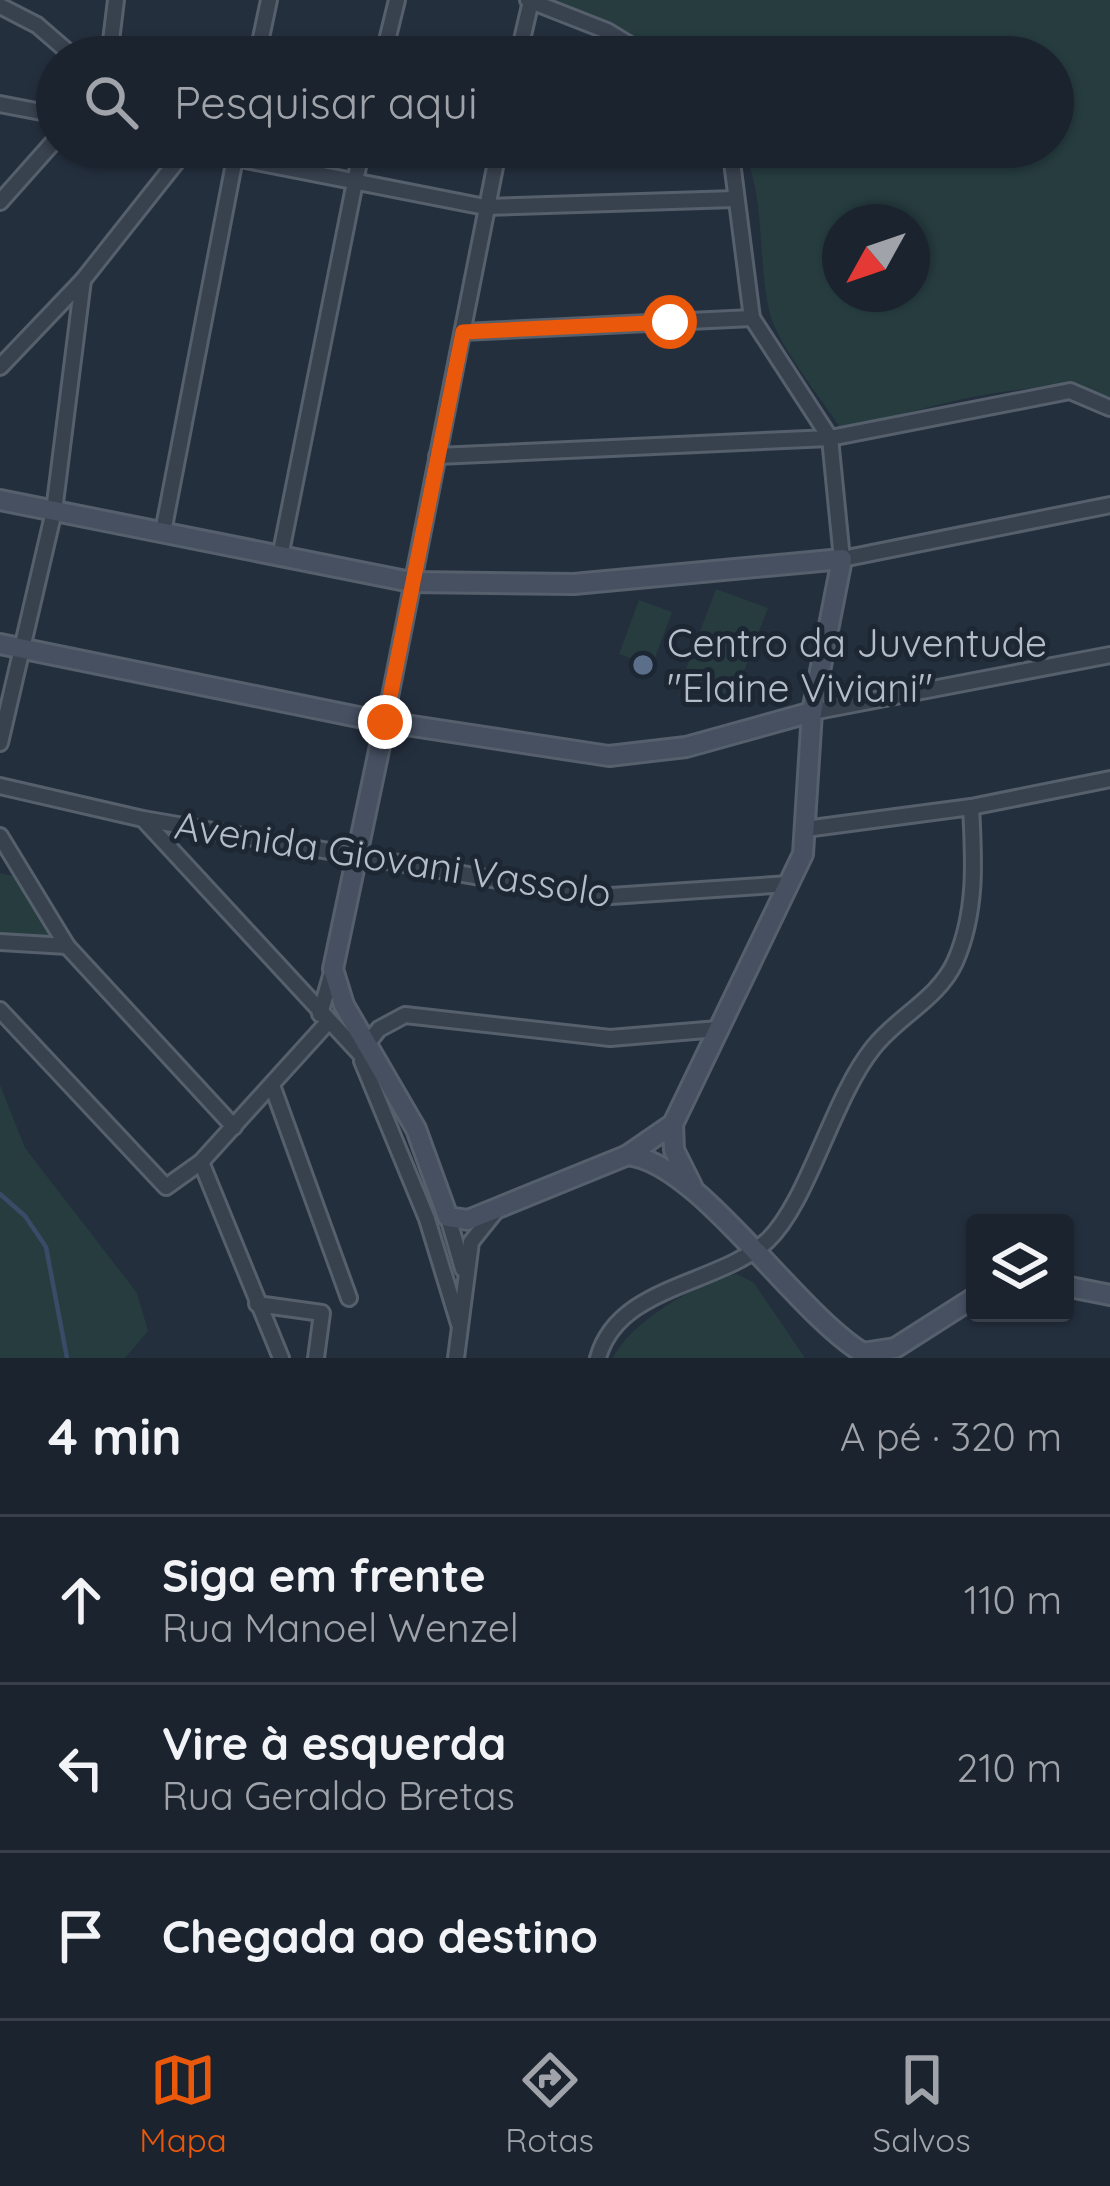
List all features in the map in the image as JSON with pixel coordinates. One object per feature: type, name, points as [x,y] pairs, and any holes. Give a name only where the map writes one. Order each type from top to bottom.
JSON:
[{"type":"main road","points":[[0,500],[411,582],[574,584],[842,559],[812,712],[803,854],[673,1124],[674,1150],[695,1190]]},
{"type":"main road","points":[[0,644],[385,722],[609,756],[686,747],[812,712]]},
{"type":"main road","points":[[385,722],[333,969],[363,1049],[416,1129],[448,1217],[468,1220],[497,1210],[628,1155],[673,1124]]},
{"type":"main road","points":[[628,1155],[660,1165],[695,1190],[825,1326],[863,1353],[895,1348],[966,1303]]},
{"type":"main road","points":[[1074,1288],[1110,1295]]},
{"type":"street","points":[[112,36],[116,0]]},
{"type":"street","points":[[261,36],[269,0]]},
{"type":"street","points":[[388,36],[397,0]]},
{"type":"street","points":[[522,36],[530,0],[615,36]]},
{"type":"street","points":[[0,6],[50,36]]},
{"type":"street","points":[[0,104],[36,112]]},
{"type":"street","points":[[0,202],[36,161]]},
{"type":"street","points":[[0,367],[83,280],[168,168]]},
{"type":"street","points":[[163,532],[233,168]]},
{"type":"street","points":[[301,168],[485,207],[735,199]]},
{"type":"street","points":[[280,557],[357,168]]},
{"type":"street","points":[[385,722],[494,168]]},
{"type":"street","points":[[732,168],[752,318],[830,438],[842,559],[1110,505]]},
{"type":"street","points":[[0,743],[54,512],[82,323],[83,280]]},
{"type":"street","points":[[463,332],[752,318]]},
{"type":"street","points":[[437,456],[830,438],[1070,391],[1110,409]]},
{"type":"street","points":[[812,712],[1110,655]]},
{"type":"street","points":[[805,830],[971,807],[1110,779]]},
{"type":"street","name":"Avenida Giovani Vassolo","points":[[0,787],[143,818],[596,897],[789,884]]},
{"type":"street","points":[[598,1358],[629,1311],[751,1252],[780,1226],[846,1090],[873,1048],[944,982],[955,962],[973,887],[971,807]]},
{"type":"street","points":[[143,818],[324,1018],[363,1049],[427,1220],[459,1324]]},
{"type":"street","points":[[0,836],[68,946],[234,1126]]},
{"type":"street","points":[[0,941],[68,946]]},
{"type":"street","points":[[0,1010],[157,1182],[166,1186],[201,1162],[273,1088],[324,1018],[333,969]]},
{"type":"street","points":[[363,1049],[379,1029],[405,1015],[610,1038],[718,1029]]},
{"type":"street","points":[[273,1088],[350,1298]]},
{"type":"street","points":[[201,1162],[281,1358]]},
{"type":"street","points":[[456,1358],[464,1274],[475,1232],[497,1210]]},
{"type":"street","points":[[448,1217],[464,1274]]},
{"type":"street","points":[[257,1304],[322,1313],[316,1358]]},
{"type":"green space","points":[[551,0],[1110,0],[1110,397],[1080,390],[1012,390],[841,429],[773,323],[765,290],[750,168],[1074,168],[1074,36],[634,36]]},
{"type":"green space","points":[[716,589],[768,608],[734,697],[683,677]]},
{"type":"green space","points":[[639,600],[672,612],[652,666],[619,654]]},
{"type":"green space","points":[[0,873],[19,877],[50,929],[48,936],[0,933]]},
{"type":"green space","points":[[0,1085],[25,1148],[137,1293],[148,1331],[125,1358],[0,1358]]},
{"type":"green space","points":[[737,1274],[754,1283],[805,1358],[613,1358],[649,1318],[704,1285]]},
{"type":"waterway","points":[[0,1194],[25,1216],[46,1247],[67,1358]]},
{"type":"place","name":"Centro da Juventude \"Elaine Viviani\"","points":[[643,665]]},
{"type":"route","points":[[385,722],[463,332],[670,322]]}]
